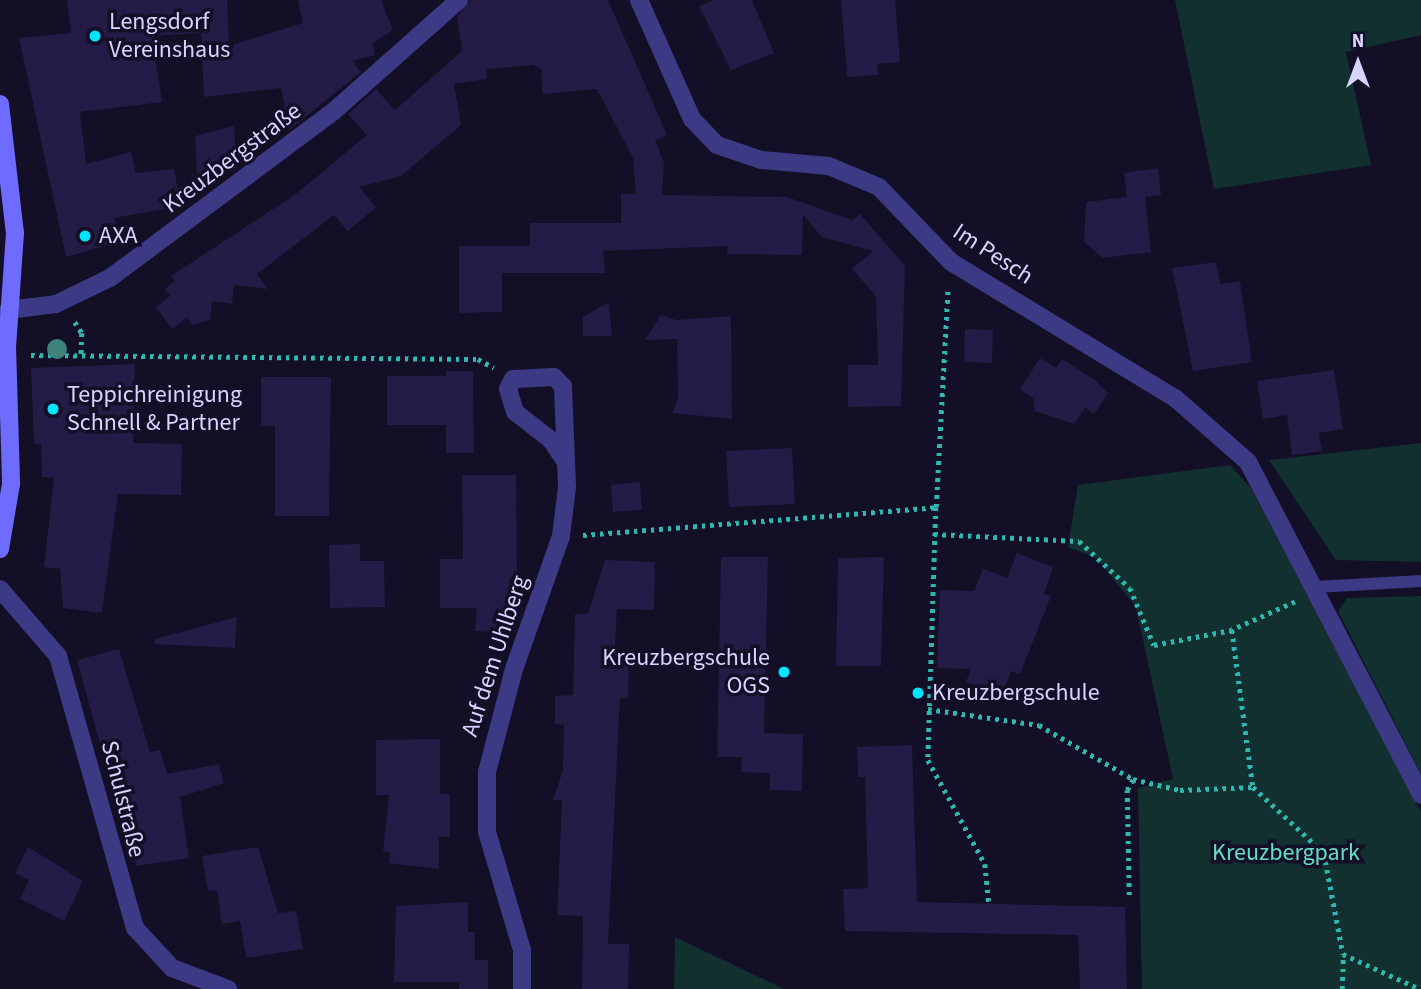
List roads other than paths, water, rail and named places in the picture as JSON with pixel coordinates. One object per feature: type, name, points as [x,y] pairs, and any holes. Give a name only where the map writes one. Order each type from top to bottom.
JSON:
[{"type":"street","name":"Kreuzbergstraße","points":[[8,310],[56,304],[110,278],[190,222],[334,111],[459,0]]},
{"type":"street","name":"Im Pesch","points":[[639,0],[692,119],[716,145],[748,157],[857,174],[900,206],[951,262],[1087,340],[1210,425],[1270,495],[1421,795]]},
{"type":"street","points":[[0,104],[14,183],[4,346],[11,484],[0,549]]},
{"type":"street","name":"Auf dem Uhlberg","points":[[522,989],[522,950],[488,832],[487,772],[501,708],[561,536],[565,461],[561,382],[542,376],[513,379],[508,400],[515,412],[551,440],[565,461]]},
{"type":"street","name":"Schulstraße","points":[[0,589],[58,656],[135,928],[172,968],[228,989]]},
{"type":"lane","points":[[1316,587],[1421,581]]},
{"type":"place","name":"Lengsdorf Vereinshaus","points":[[95,36]]},
{"type":"place","name":"AXA","points":[[85,236]]},
{"type":"place","name":"Teppichreinigung Schnell & Partner","points":[[53,409]]},
{"type":"place","name":"Kreuzbergschule OGS","points":[[784,672]]},
{"type":"place","name":"Kreuzbergschule","points":[[918,693]]},
{"type":"park label","name":"Kreuzbergpark","points":[[1286,853]]}]
